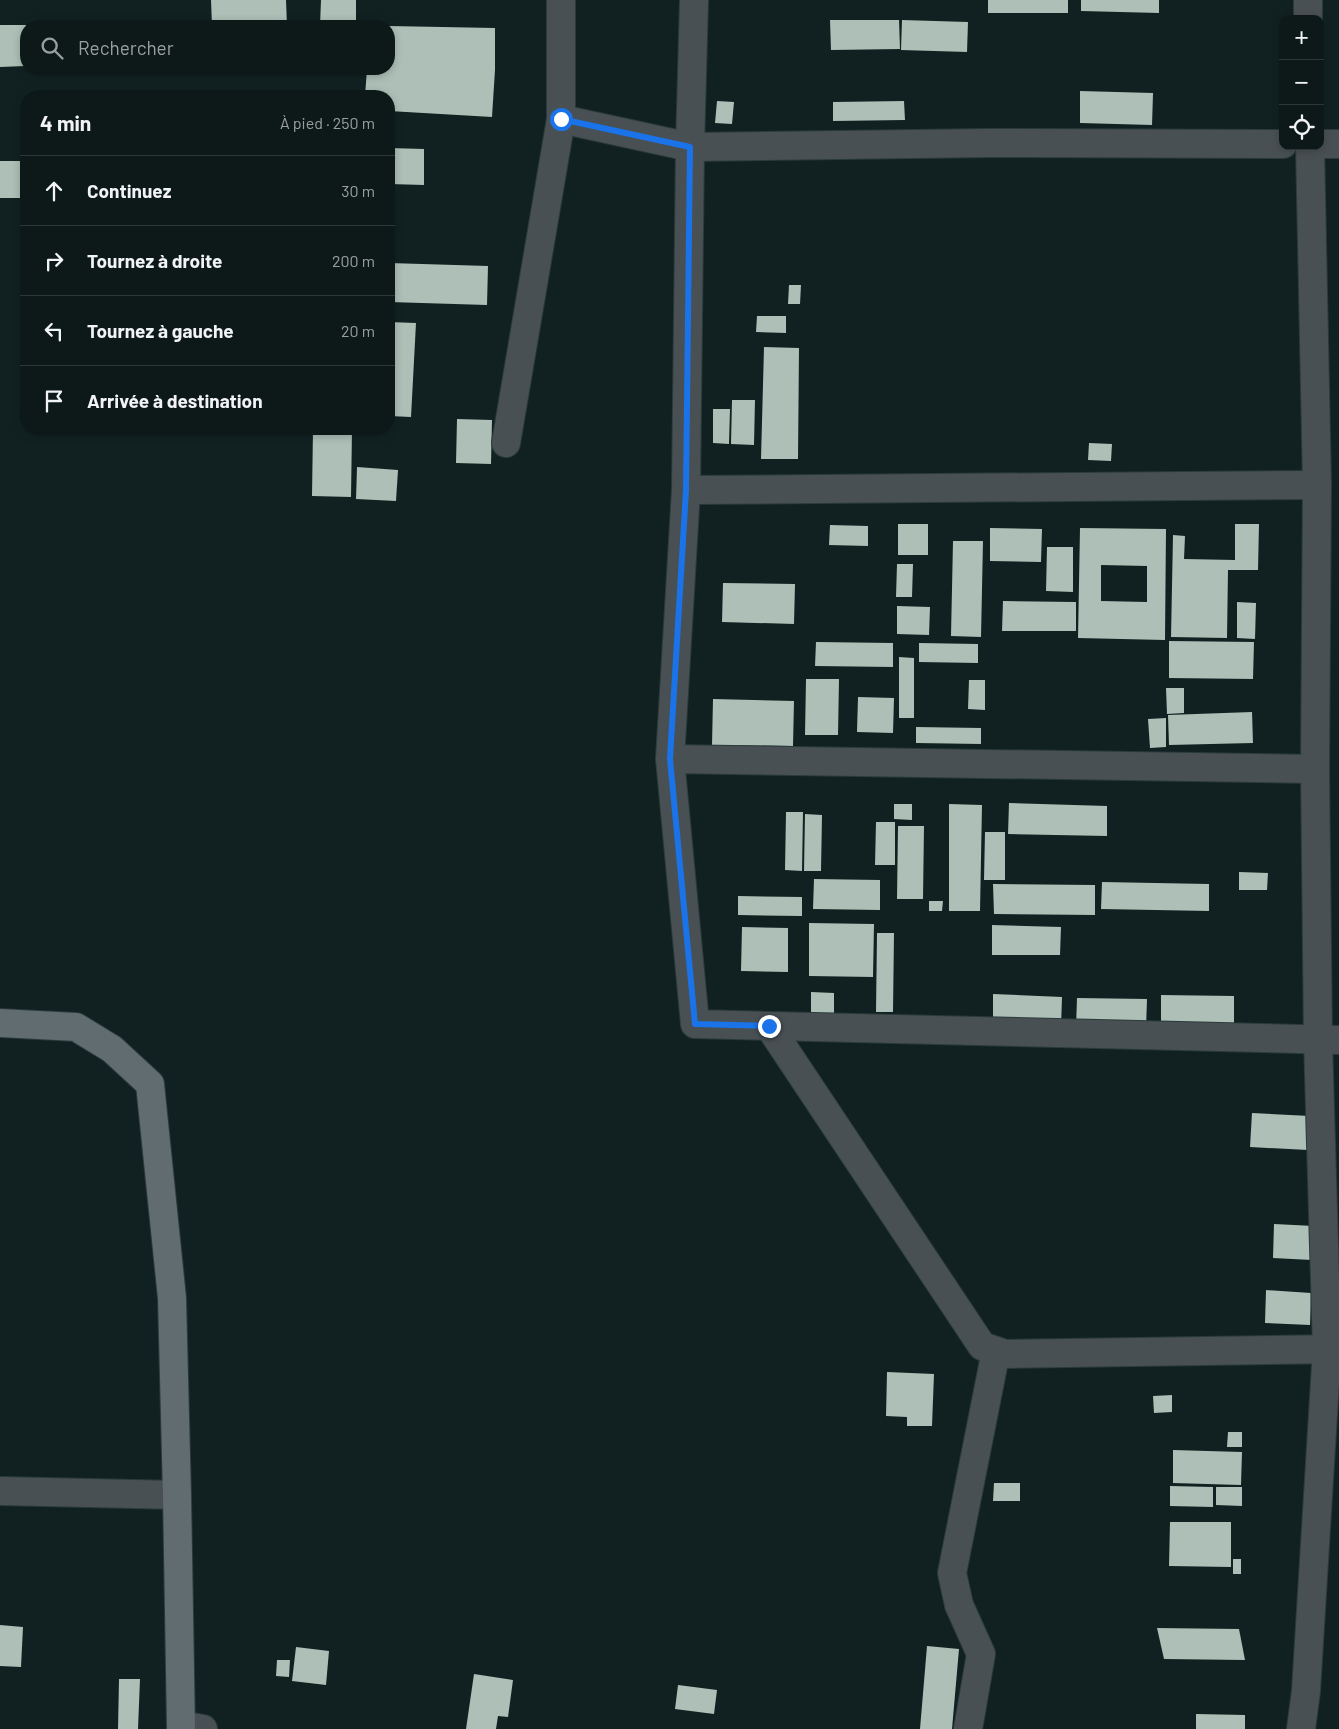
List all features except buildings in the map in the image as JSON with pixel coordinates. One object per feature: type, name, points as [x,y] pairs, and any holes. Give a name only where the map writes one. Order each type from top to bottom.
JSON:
[{"type":"main road","points":[[0,1024],[21,1023],[76,1027],[112,1049],[150,1084],[172,1298],[177,1494],[188,1728]]},
{"type":"street","points":[[506,443],[561,119],[561,0]]},
{"type":"street","points":[[694,0],[690,147],[686,490],[670,759],[695,1024],[1328,1040]]},
{"type":"street","points":[[1308,0],[1308,15]]},
{"type":"street","points":[[561,119],[690,147],[989,143],[1279,144]]},
{"type":"street","points":[[1324,144],[1339,144]]},
{"type":"street","points":[[1301,1729],[1306,1691],[1333,1349],[1328,1040],[1315,769],[1317,485],[1310,150]]},
{"type":"street","points":[[686,490],[1317,485]]},
{"type":"street","points":[[670,759],[1315,769]]},
{"type":"street","points":[[769,1026],[982,1346],[1005,1354],[1333,1349]]},
{"type":"street","points":[[968,1729],[981,1654],[959,1605],[952,1573],[996,1351]]},
{"type":"street","points":[[0,1491],[177,1494]]},
{"type":"route","points":[[561,119],[690,147],[686,490],[670,759],[695,1024],[769,1026]]}]
